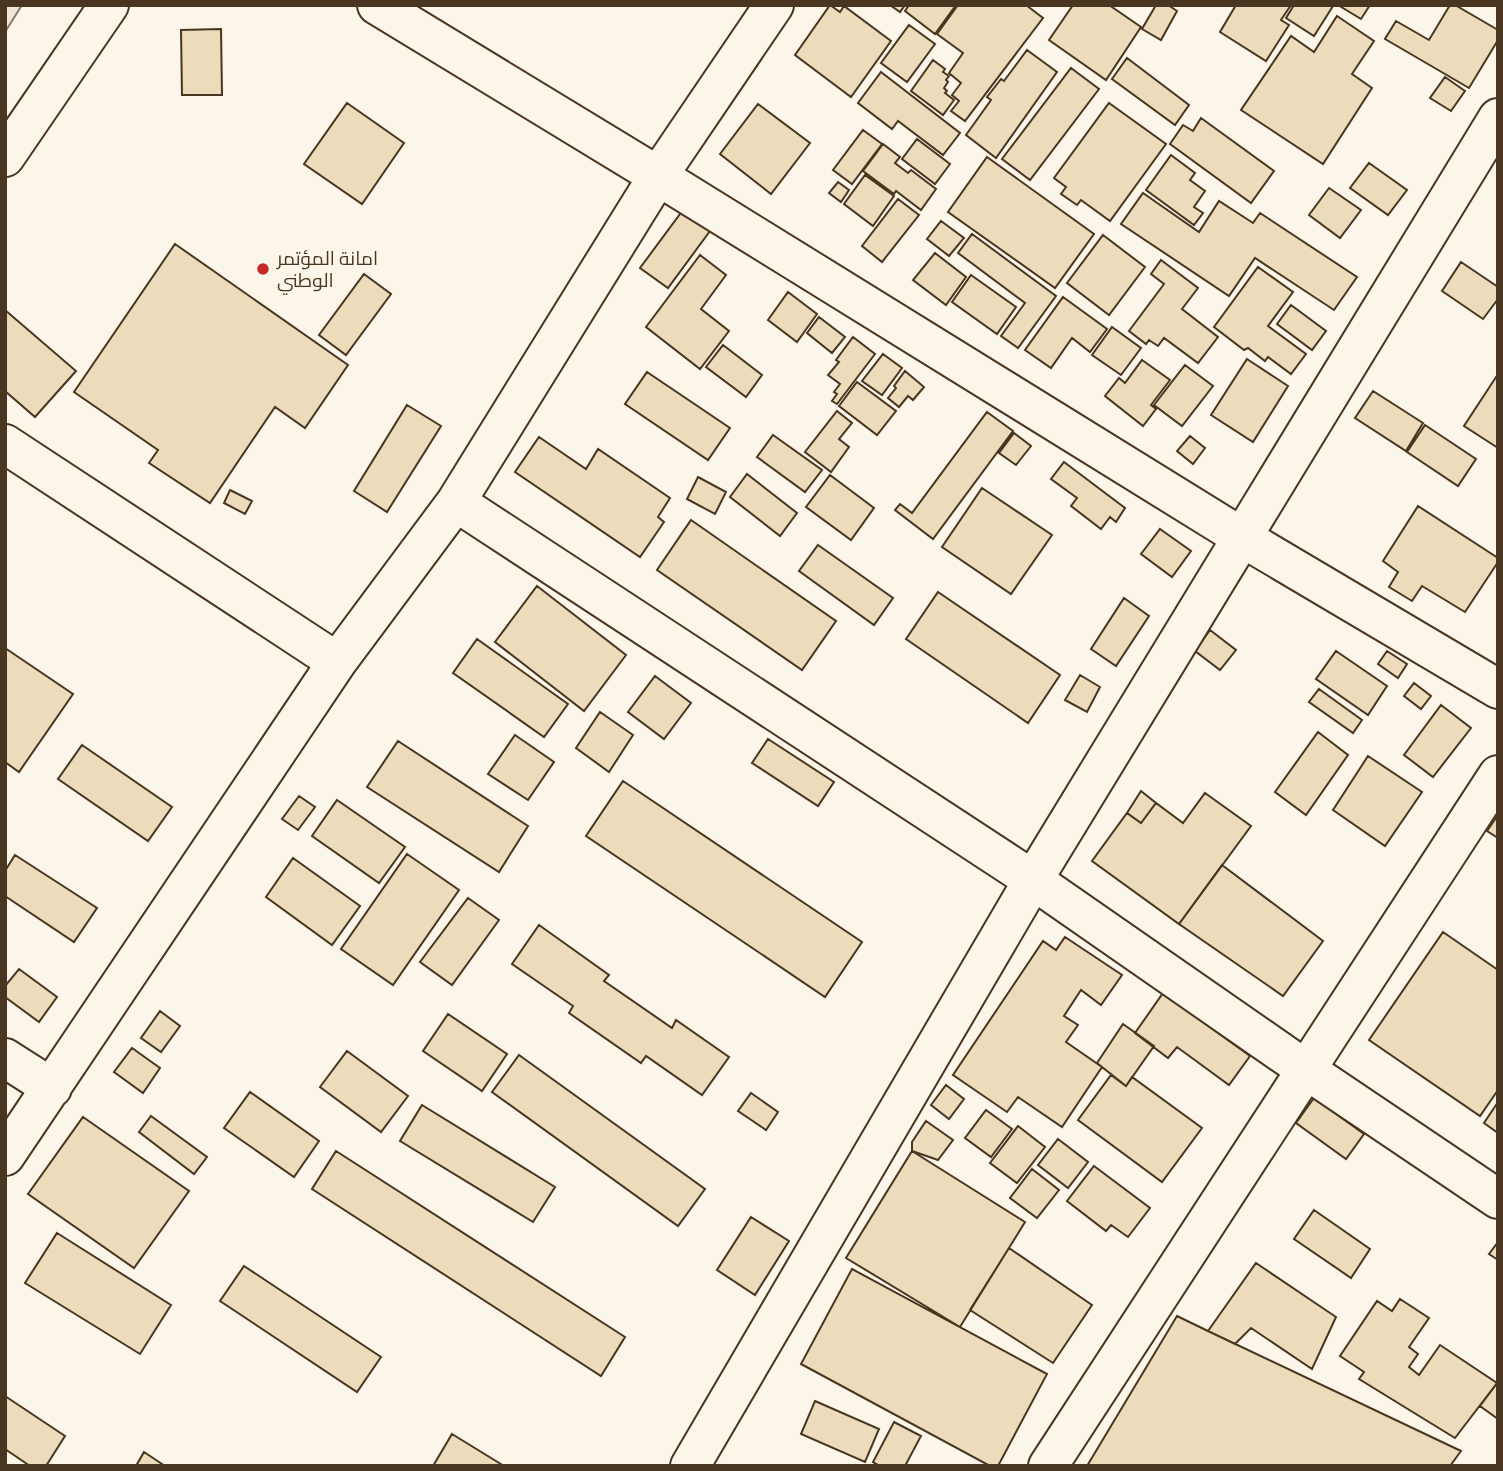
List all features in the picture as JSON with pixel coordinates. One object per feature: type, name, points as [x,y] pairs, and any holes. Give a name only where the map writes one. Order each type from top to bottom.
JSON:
[{"type":"street","points":[[5,157],[108,5]]},
{"type":"street","points":[[377,5],[1243,538],[1498,689]]},
{"type":"street","points":[[5,1156],[337,662],[456,502],[658,176],[774,5]]},
{"type":"street","points":[[690,1466],[1033,880],[1498,118]]},
{"type":"street","points":[[5,444],[337,662]]},
{"type":"street","points":[[456,502],[1033,880],[1498,1199]]},
{"type":"street","points":[[1048,1466],[1498,775]]},
{"type":"street","points":[[5,1058],[51,1088]]},
{"type":"shaded area","points":[[5,5],[22,5],[5,32]]},
{"type":"building","points":[[830,5],[840,12],[844,6],[891,41],[851,97],[795,55]]},
{"type":"building","points":[[890,5],[905,5],[900,12]]},
{"type":"building","points":[[909,5],[956,5],[935,34],[905,11]]},
{"type":"building","points":[[958,5],[1026,5],[1043,18],[965,121],[951,111],[959,101],[952,95],[961,83],[949,73],[963,53],[937,34]]},
{"type":"building","points":[[1073,5],[1109,5],[1141,27],[1106,80],[1049,40]]},
{"type":"building","points":[[1156,5],[1168,5],[1177,11],[1161,40],[1142,29]]},
{"type":"building","points":[[1236,5],[1291,5],[1281,20],[1289,25],[1266,61],[1220,32]]},
{"type":"building","points":[[1294,5],[1333,6],[1314,36],[1286,18]]},
{"type":"building","points":[[1338,5],[1370,5],[1361,19]]},
{"type":"building","points":[[1450,5],[1455,5],[1498,30],[1498,40],[1469,88],[1385,39],[1396,21],[1429,40]]},
{"type":"building","points":[[1337,16],[1374,41],[1352,74],[1372,88],[1323,164],[1241,110],[1291,36],[1314,52]]},
{"type":"building","points":[[909,25],[935,44],[907,82],[881,63]]},
{"type":"building","points":[[221,29],[222,95],[182,95],[181,30]]},
{"type":"building","points":[[1027,50],[1057,72],[996,158],[966,135],[991,100],[987,97],[1001,79],[1004,81]]},
{"type":"building","points":[[1127,58],[1189,105],[1175,125],[1112,79]]},
{"type":"building","points":[[933,60],[945,69],[943,72],[949,76],[944,88],[947,91],[945,93],[954,100],[943,115],[911,91]]},
{"type":"building","points":[[1071,68],[1099,89],[1030,180],[1002,159]]},
{"type":"building","points":[[881,72],[960,133],[943,155],[898,121],[892,129],[858,103]]},
{"type":"building","points":[[1445,77],[1465,91],[1451,111],[1430,98]]},
{"type":"building","points":[[347,103],[404,143],[362,204],[304,164]]},
{"type":"building","points":[[1109,103],[1166,144],[1110,221],[1081,200],[1077,205],[1061,194],[1066,187],[1054,178]]},
{"type":"building","points":[[758,104],[810,143],[771,194],[720,154]]},
{"type":"building","points":[[1201,118],[1274,171],[1251,203],[1170,144],[1183,125],[1193,131]]},
{"type":"building","points":[[863,130],[882,144],[852,184],[833,170]]},
{"type":"building","points":[[917,139],[950,164],[935,184],[902,159]]},
{"type":"building","points":[[883,144],[900,157],[895,163],[908,173],[911,170],[936,189],[921,210],[863,171]]},
{"type":"building","points":[[1171,155],[1195,173],[1190,180],[1205,191],[1194,207],[1203,213],[1194,225],[1146,190]]},
{"type":"building","points":[[987,157],[1094,234],[1055,288],[948,212]]},
{"type":"building","points":[[1369,163],[1407,190],[1388,215],[1350,188]]},
{"type":"building","points":[[865,175],[894,196],[873,226],[844,204]]},
{"type":"building","points":[[838,182],[849,190],[841,202],[829,193]]},
{"type":"building","points":[[1329,188],[1361,210],[1340,238],[1309,215]]},
{"type":"building","points":[[1143,193],[1199,232],[1219,201],[1253,223],[1260,213],[1357,277],[1334,310],[1255,258],[1229,296],[1121,224]]},
{"type":"building","points":[[898,199],[919,215],[882,262],[862,246]]},
{"type":"building","points":[[683,210],[710,231],[668,288],[640,268]]},
{"type":"building","points":[[941,221],[964,238],[949,256],[927,239]]},
{"type":"building","points":[[972,234],[1056,296],[1018,348],[1001,336],[1025,303],[958,253]]},
{"type":"building","points":[[1103,235],[1145,267],[1109,315],[1067,283]]},
{"type":"building","points":[[175,244],[348,365],[305,428],[275,407],[210,503],[149,463],[158,450],[74,392]]},
{"type":"building","points":[[935,253],[966,277],[946,305],[913,280]]},
{"type":"building","points":[[700,255],[726,275],[701,309],[729,331],[700,369],[646,327]]},
{"type":"building","points":[[1161,260],[1198,288],[1182,309],[1218,337],[1198,363],[1164,338],[1158,346],[1149,340],[1146,344],[1129,331],[1164,284],[1151,274]]},
{"type":"building","points":[[1461,262],[1498,287],[1498,299],[1483,319],[1442,291]]},
{"type":"building","points":[[1258,267],[1293,292],[1268,326],[1306,354],[1291,374],[1268,357],[1265,361],[1248,348],[1244,350],[1214,327]]},
{"type":"building","points":[[364,274],[391,294],[346,355],[319,335]]},
{"type":"building","points":[[971,275],[1016,307],[997,334],[952,302]]},
{"type":"building","points":[[788,292],[817,314],[797,342],[768,320]]},
{"type":"building","points":[[1063,297],[1107,329],[1090,352],[1072,338],[1051,368],[1025,350]]},
{"type":"building","points":[[1291,305],[1326,331],[1312,350],[1277,324]]},
{"type":"building","points":[[5,310],[76,371],[35,417],[5,391]]},
{"type":"building","points":[[819,317],[845,337],[832,353],[807,333]]},
{"type":"building","points":[[1112,327],[1141,348],[1121,375],[1092,355]]},
{"type":"building","points":[[853,337],[875,354],[837,404],[832,401],[840,384],[828,375]]},
{"type":"building","points":[[723,345],[762,375],[746,397],[706,367]]},
{"type":"building","points":[[883,354],[902,368],[882,395],[862,381]]},
{"type":"building","points":[[1247,359],[1288,386],[1253,442],[1211,415]]},
{"type":"building","points":[[1142,360],[1170,380],[1151,405],[1156,409],[1143,426],[1105,396],[1119,378],[1125,383]]},
{"type":"building","points":[[1185,365],[1213,386],[1182,426],[1154,405]]},
{"type":"building","points":[[905,371],[924,387],[913,400],[908,396],[899,407],[888,398]]},
{"type":"building","points":[[647,372],[730,428],[708,460],[625,404]]},
{"type":"building","points":[[1498,374],[1498,448],[1464,426]]},
{"type":"building","points":[[857,382],[896,411],[877,435],[839,406]]},
{"type":"building","points":[[1373,391],[1423,423],[1406,451],[1355,418]]},
{"type":"building","points":[[407,405],[441,426],[387,512],[354,491]]},
{"type":"building","points":[[837,411],[852,423],[839,439],[849,447],[831,472],[805,452]]},
{"type":"building","points":[[987,412],[1013,431],[933,539],[895,510],[900,504],[912,513]]},
{"type":"building","points":[[1425,425],[1476,459],[1458,486],[1407,452]]},
{"type":"building","points":[[1014,433],[1031,446],[1016,465],[999,453]]},
{"type":"building","points":[[773,435],[822,470],[805,492],[757,457]]},
{"type":"building","points":[[1190,436],[1205,448],[1193,464],[1177,451]]},
{"type":"building","points":[[539,437],[586,469],[598,449],[670,498],[658,517],[664,522],[640,557],[515,472]]},
{"type":"building","points":[[1064,462],[1125,508],[1116,522],[1110,517],[1101,529],[1071,506],[1077,498],[1051,479]]},
{"type":"building","points":[[747,474],[797,513],[780,536],[730,497]]},
{"type":"building","points":[[830,475],[874,508],[851,540],[806,507]]},
{"type":"building","points":[[698,477],[726,492],[715,514],[687,499]]},
{"type":"building","points":[[982,488],[1052,535],[1011,594],[942,547]]},
{"type":"building","points":[[230,490],[252,501],[245,514],[224,503]]},
{"type":"building","points":[[1418,506],[1498,558],[1465,612],[1422,586],[1412,601],[1389,587],[1398,572],[1383,561]]},
{"type":"building","points":[[691,520],[836,621],[802,670],[657,570]]},
{"type":"building","points":[[1160,529],[1191,551],[1172,577],[1141,554]]},
{"type":"building","points":[[818,545],[893,598],[874,625],[799,571]]},
{"type":"building","points":[[537,586],[626,655],[584,711],[495,642]]},
{"type":"building","points":[[938,592],[1060,675],[1028,723],[906,639]]},
{"type":"building","points":[[1124,598],[1149,616],[1116,666],[1091,649]]},
{"type":"building","points":[[1210,630],[1236,650],[1220,670],[1195,651]]},
{"type":"building","points":[[477,639],[568,704],[544,737],[453,673]]},
{"type":"building","points":[[5,648],[73,694],[19,772],[5,762]]},
{"type":"building","points":[[1336,651],[1387,686],[1368,715],[1316,679]]},
{"type":"building","points":[[1387,651],[1407,664],[1398,678],[1378,664]]},
{"type":"building","points":[[1080,675],[1100,687],[1087,712],[1065,700]]},
{"type":"building","points":[[655,676],[691,703],[664,739],[628,712]]},
{"type":"building","points":[[1414,683],[1431,696],[1421,709],[1404,696]]},
{"type":"building","points":[[1319,689],[1362,720],[1353,733],[1309,702]]},
{"type":"building","points":[[1441,705],[1471,728],[1433,777],[1404,755]]},
{"type":"building","points":[[600,712],[633,735],[609,772],[576,748]]},
{"type":"building","points":[[1318,732],[1348,755],[1306,815],[1275,792]]},
{"type":"building","points":[[515,735],[554,762],[528,800],[488,774]]},
{"type":"building","points":[[768,739],[834,782],[818,806],[752,763]]},
{"type":"building","points":[[398,741],[528,826],[499,872],[367,787]]},
{"type":"building","points":[[82,745],[172,807],[148,841],[58,779]]},
{"type":"building","points":[[1368,756],[1422,792],[1385,846],[1333,810]]},
{"type":"building","points":[[623,781],[862,942],[825,997],[586,836]]},
{"type":"building","points":[[1141,791],[1156,803],[1141,823],[1127,813]]},
{"type":"building","points":[[1205,793],[1251,826],[1179,924],[1092,861],[1127,813],[1141,823],[1156,803],[1183,823]]},
{"type":"building","points":[[299,796],[315,807],[298,830],[282,819]]},
{"type":"building","points":[[337,800],[405,847],[379,883],[312,836]]},
{"type":"building","points":[[1498,815],[1498,838],[1487,831]]},
{"type":"building","points":[[407,854],[459,890],[393,985],[341,949]]},
{"type":"building","points":[[15,855],[97,908],[74,942],[5,896],[5,871]]},
{"type":"building","points":[[293,858],[360,906],[332,945],[266,897]]},
{"type":"building","points":[[1222,865],[1323,941],[1283,996],[1179,924]]},
{"type":"building","points":[[468,898],[499,920],[452,985],[420,962]]},
{"type":"building","points":[[539,925],[609,975],[604,981],[672,1028],[676,1020],[729,1057],[702,1095],[646,1056],[641,1063],[569,1013],[573,1006],[512,964]]},
{"type":"building","points":[[1443,932],[1498,970],[1498,1090],[1480,1116],[1369,1040]]},
{"type":"building","points":[[1065,937],[1122,975],[1101,1005],[1081,990],[1064,1016],[1078,1025],[1066,1042],[1102,1067],[1062,1127],[1018,1097],[1007,1112],[953,1075],[1043,941],[1056,950]]},
{"type":"building","points":[[19,969],[57,997],[39,1022],[5,997],[5,986]]},
{"type":"building","points":[[1163,993],[1250,1056],[1229,1085],[1177,1047],[1168,1058],[1135,1033]]},
{"type":"building","points":[[160,1011],[180,1026],[161,1052],[141,1038]]},
{"type":"building","points":[[448,1014],[507,1054],[482,1091],[423,1051]]},
{"type":"building","points":[[1123,1024],[1154,1046],[1126,1086],[1097,1063]]},
{"type":"building","points":[[132,1048],[160,1068],[143,1093],[114,1072]]},
{"type":"building","points":[[347,1051],[408,1096],[381,1132],[320,1087]]},
{"type":"building","points":[[519,1055],[705,1189],[678,1226],[492,1092]]},
{"type":"building","points":[[1111,1075],[1126,1086],[1132,1077],[1202,1128],[1162,1182],[1078,1120]]},
{"type":"building","points":[[946,1085],[964,1099],[949,1119],[931,1105]]},
{"type":"building","points":[[250,1092],[319,1141],[294,1177],[224,1128]]},
{"type":"building","points":[[751,1093],[778,1112],[766,1130],[738,1111]]},
{"type":"building","points":[[1314,1098],[1364,1134],[1346,1159],[1296,1123]]},
{"type":"building","points":[[1498,1102],[1498,1133],[1484,1123]]},
{"type":"building","points":[[422,1105],[555,1187],[533,1222],[400,1141]]},
{"type":"building","points":[[986,1110],[1012,1129],[991,1157],[965,1138]]},
{"type":"building","points":[[151,1116],[207,1157],[194,1174],[139,1132]]},
{"type":"building","points":[[83,1117],[189,1191],[134,1268],[28,1194]]},
{"type":"building","points":[[926,1121],[953,1140],[938,1160],[912,1151],[912,1142]]},
{"type":"building","points":[[1018,1126],[1045,1147],[1017,1183],[990,1163]]},
{"type":"building","points":[[1058,1139],[1088,1162],[1068,1188],[1038,1165]]},
{"type":"building","points":[[336,1151],[625,1337],[601,1376],[312,1189]]},
{"type":"building","points":[[912,1151],[1025,1222],[960,1327],[846,1258]]},
{"type":"building","points":[[1094,1166],[1150,1208],[1128,1237],[1111,1225],[1106,1231],[1067,1201]]},
{"type":"building","points":[[1032,1169],[1059,1190],[1037,1218],[1010,1198]]},
{"type":"building","points":[[1314,1210],[1370,1249],[1351,1278],[1294,1239]]},
{"type":"building","points":[[751,1217],[789,1241],[755,1295],[717,1270]]},
{"type":"building","points":[[57,1233],[171,1305],[140,1354],[25,1283]]},
{"type":"building","points":[[1498,1242],[1498,1260],[1489,1254]]},
{"type":"building","points":[[1009,1248],[1092,1305],[1053,1363],[970,1310]]},
{"type":"building","points":[[1256,1263],[1336,1317],[1312,1369],[1251,1328],[1235,1344],[1208,1331]]},
{"type":"building","points":[[244,1266],[381,1357],[357,1392],[220,1301]]},
{"type":"building","points":[[852,1269],[1047,1374],[998,1466],[990,1466],[801,1364]]},
{"type":"building","points":[[1400,1299],[1429,1318],[1409,1347],[1418,1354],[1409,1367],[1419,1375],[1440,1345],[1497,1383],[1455,1438],[1359,1379],[1364,1372],[1340,1356],[1377,1301],[1392,1311]]},
{"type":"building","points":[[1177,1316],[1461,1451],[1450,1466],[1087,1466]]},
{"type":"building","points":[[1498,1382],[1498,1419],[1480,1406]]},
{"type":"building","points":[[5,1396],[65,1436],[46,1466],[30,1466],[5,1449]]},
{"type":"building","points":[[815,1401],[879,1429],[865,1462],[801,1434]]},
{"type":"building","points":[[894,1422],[921,1436],[905,1466],[880,1466],[873,1462]]},
{"type":"building","points":[[452,1434],[504,1466],[433,1466]]},
{"type":"building","points":[[144,1452],[165,1466],[136,1466]]},
{"type":"place","name":"امانة المؤتمر الوطني","points":[[263,269]]}]
